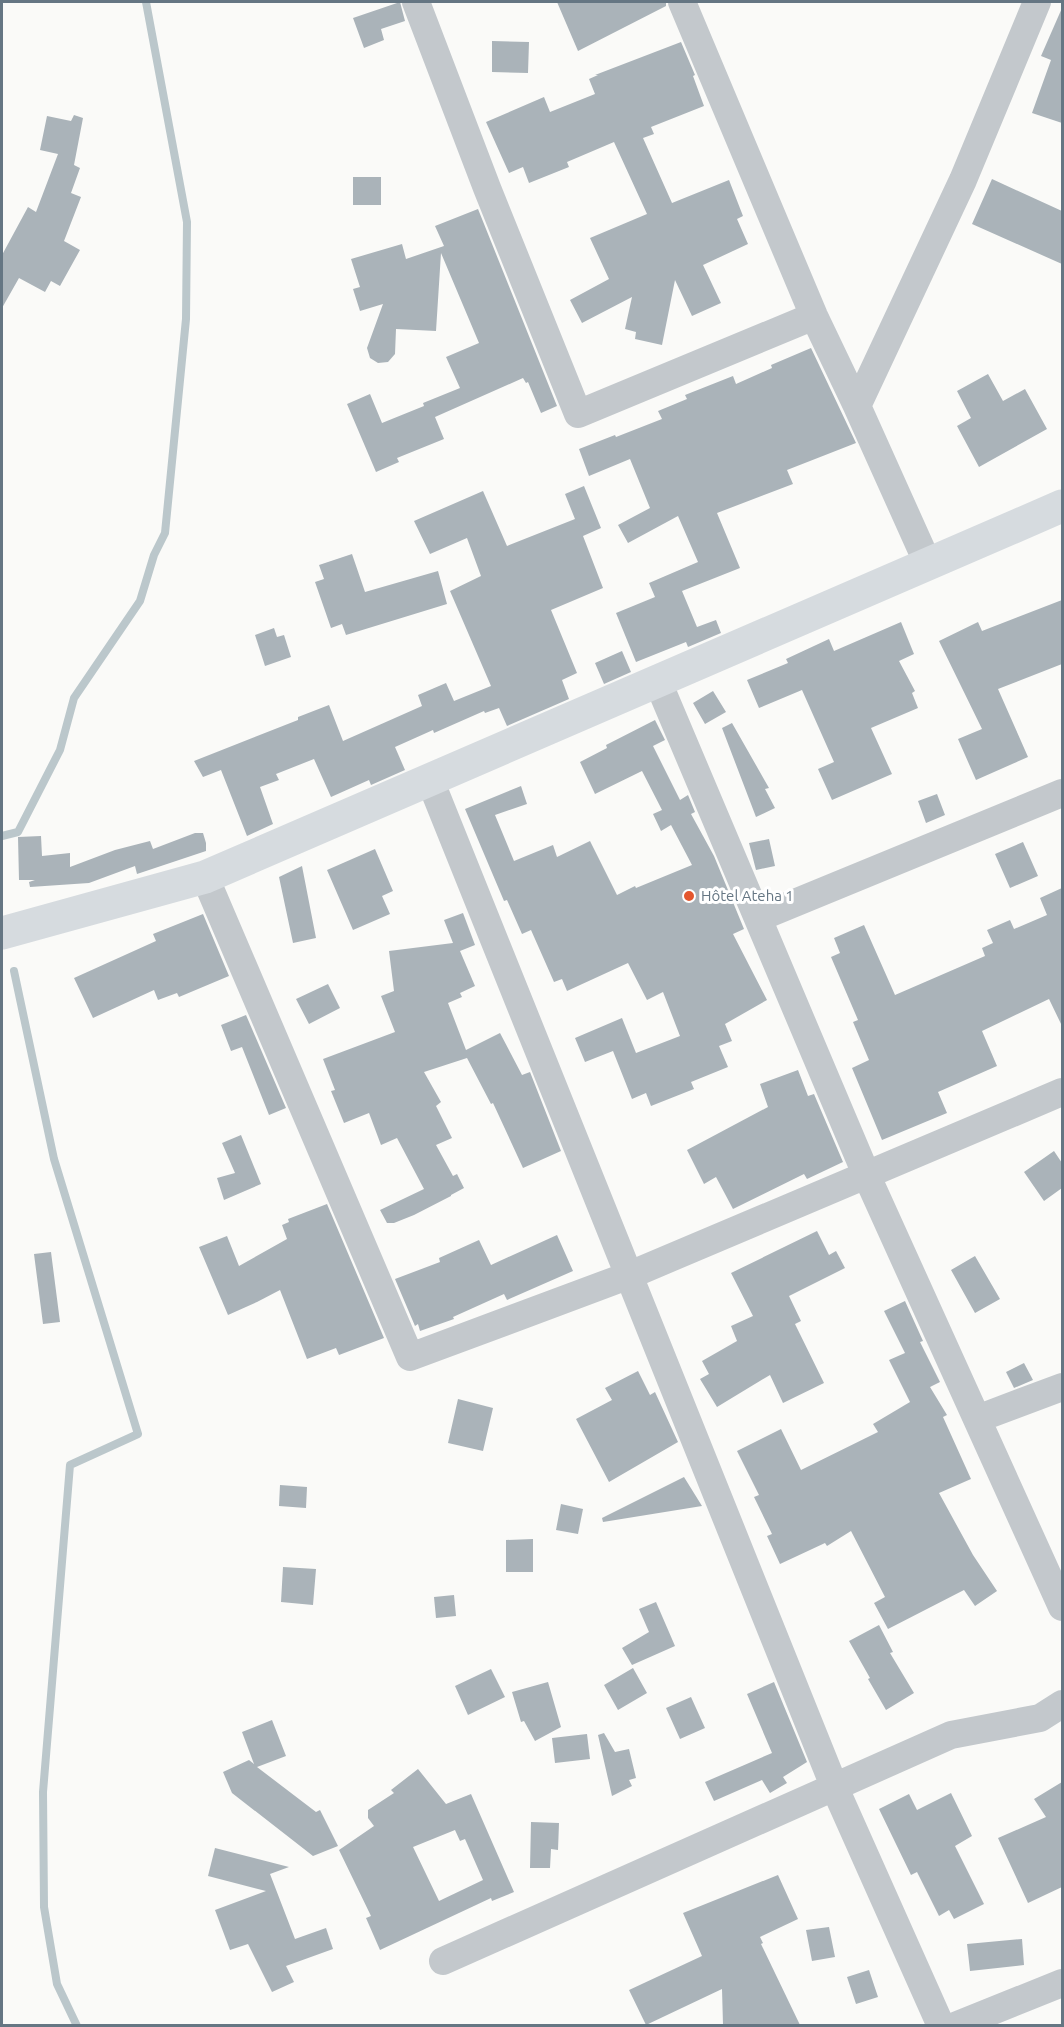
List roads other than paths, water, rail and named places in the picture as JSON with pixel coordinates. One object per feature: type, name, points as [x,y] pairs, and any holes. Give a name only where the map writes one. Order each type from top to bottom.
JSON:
[{"type":"street","points":[[416,2],[578,414],[814,316]]},
{"type":"street","points":[[682,2],[814,316],[857,405],[928,564]]},
{"type":"street","points":[[857,405],[963,180],[1037,2]]},
{"type":"street","points":[[2,933],[205,877],[1062,506]]},
{"type":"street","points":[[658,682],[866,1174],[1062,1607]]},
{"type":"street","points":[[430,780],[834,1786],[941,2025]]},
{"type":"street","points":[[758,918],[1062,793]]},
{"type":"street","points":[[205,877],[410,1357],[630,1275],[1062,1092]]},
{"type":"street","points":[[977,1419],[1062,1387]]},
{"type":"street","points":[[443,1961],[951,1735],[1040,1718],[1062,1704]]},
{"type":"street","points":[[955,2025],[1062,1983]]},
{"type":"waterway","points":[[2,836],[18,832],[60,750],[74,698],[140,601],[154,555],[165,533],[186,319],[187,222],[146,2]]},
{"type":"waterway","points":[[14,971],[54,1159],[138,1434],[70,1465],[43,1792],[44,1907],[57,1984],[77,2026]]},
{"type":"place","name":"Hôtel Ateha 1","points":[[689,896]]}]
